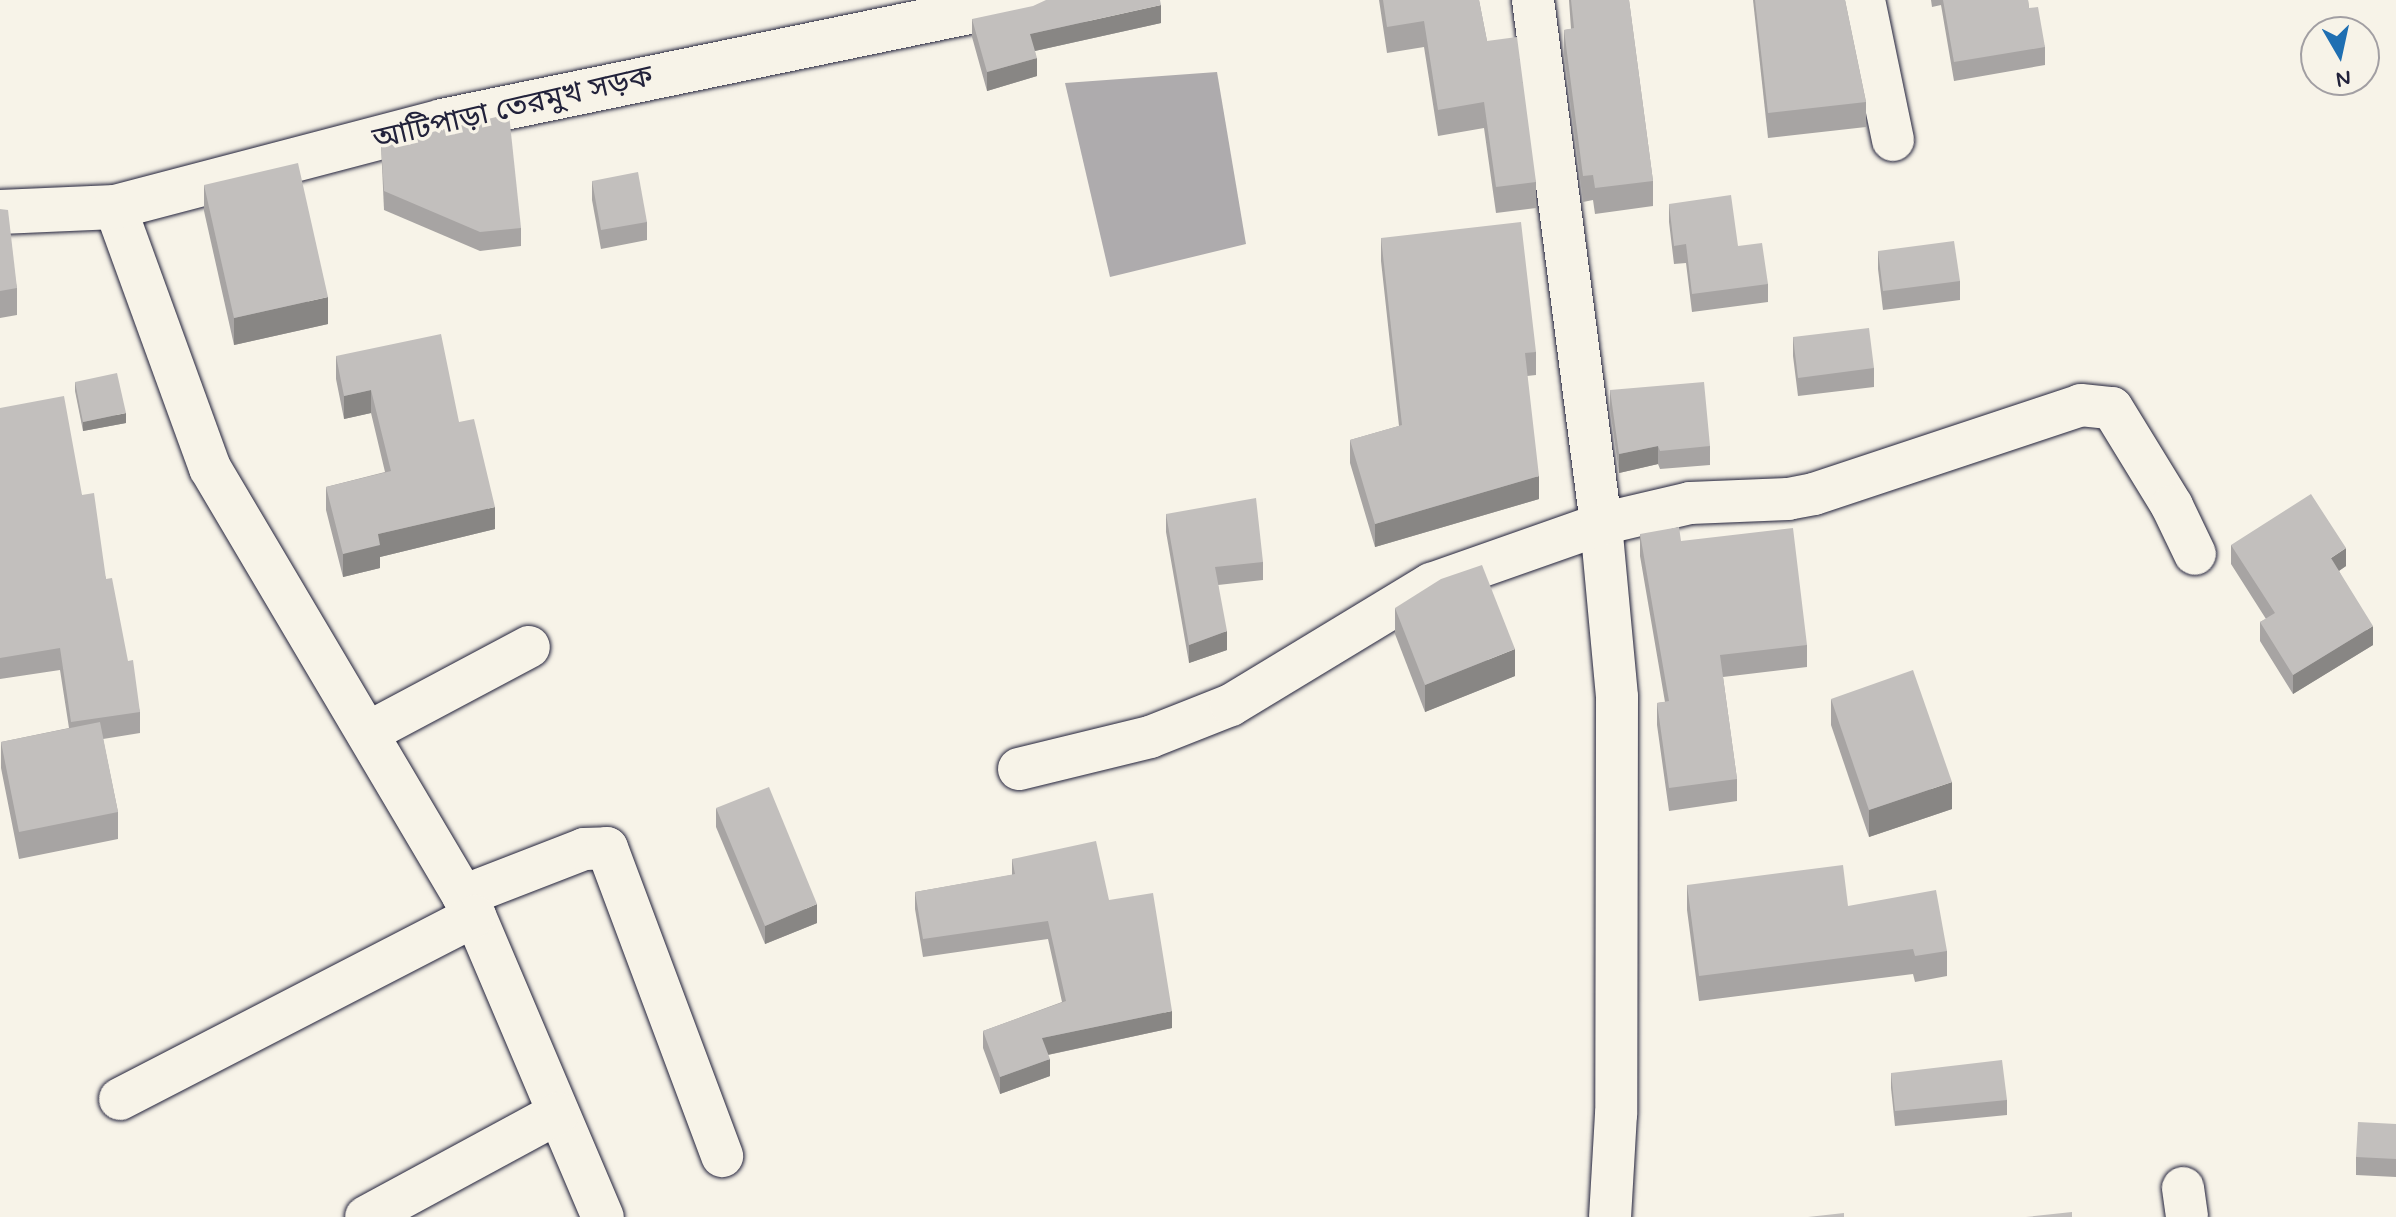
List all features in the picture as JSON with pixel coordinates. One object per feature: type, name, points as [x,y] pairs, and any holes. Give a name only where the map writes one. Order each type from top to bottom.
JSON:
[{"type":"main road","name":"আটিপাড়া তেরমুখ সড়ক","points":[[0,212],[115,207],[442,121],[1027,0]]},
{"type":"street","points":[[1533,0],[1601,524],[1617,697],[1616,1114],[1610,1217]]},
{"type":"street","points":[[1864,0],[1893,140]]},
{"type":"street","points":[[115,207],[210,468],[369,732],[469,906],[603,1217]]},
{"type":"street","points":[[1019,769],[1150,737],[1231,705],[1431,584],[1601,524],[1690,503],[1788,499],[1814,494],[2081,405],[2112,408],[2172,506],[2195,554]]},
{"type":"street","points":[[369,732],[529,647]]},
{"type":"street","points":[[120,1099],[469,906],[584,849],[607,848],[722,1156]]},
{"type":"street","points":[[366,1217],[558,1113]]},
{"type":"shaded area","points":[[1217,72],[1246,244],[1110,277],[1065,83]]},
{"type":"building","points":[[1046,0],[1160,0],[1161,5],[1030,34],[1037,58],[987,72],[972,19],[1033,6]]},
{"type":"building","points":[[1383,0],[1479,0],[1487,41],[1517,37],[1536,182],[1496,187],[1484,102],[1438,110],[1424,21],[1387,27]]},
{"type":"building","points":[[1571,0],[1629,0],[1653,181],[1595,188],[1593,175],[1583,176],[1564,30],[1574,28]]},
{"type":"building","points":[[1755,0],[1845,0],[1866,102],[1768,113]]},
{"type":"building","points":[[1943,0],[2028,0],[2029,8],[2038,7],[2045,47],[1954,62]]},
{"type":"building","points":[[509,114],[521,228],[480,232],[384,191],[381,144]]},
{"type":"building","points":[[298,163],[328,297],[234,318],[204,185]]},
{"type":"building","points":[[638,172],[647,222],[601,230],[592,181]]},
{"type":"building","points":[[1731,195],[1738,246],[1762,243],[1768,284],[1692,294],[1686,244],[1674,246],[1669,204]]},
{"type":"building","points":[[0,209],[8,210],[17,288],[0,291]]},
{"type":"building","points":[[1521,222],[1536,352],[1525,353],[1539,476],[1375,524],[1350,440],[1402,425],[1381,238]]},
{"type":"building","points":[[1954,241],[1960,281],[1883,291],[1878,251]]},
{"type":"building","points":[[1869,328],[1874,368],[1798,378],[1793,337]]},
{"type":"building","points":[[441,334],[459,422],[474,419],[495,507],[378,534],[380,545],[343,554],[326,487],[391,471],[371,390],[344,396],[336,356]]},
{"type":"building","points":[[117,373],[126,413],[83,422],[75,382]]},
{"type":"building","points":[[1704,382],[1710,446],[1660,451],[1658,446],[1619,454],[1610,390]]},
{"type":"building","points":[[64,396],[82,495],[94,493],[106,579],[112,578],[128,661],[133,660],[140,712],[71,722],[60,648],[0,658],[0,408]]},
{"type":"building","points":[[2311,494],[2346,548],[2331,558],[2373,626],[2293,675],[2260,622],[2275,613],[2231,545]]},
{"type":"building","points":[[1256,498],[1263,562],[1215,567],[1227,631],[1189,645],[1166,514]]},
{"type":"building","points":[[1679,527],[1681,541],[1793,528],[1807,645],[1720,655],[1737,779],[1669,788],[1657,703],[1669,701],[1640,534]]},
{"type":"building","points":[[1482,565],[1515,649],[1425,685],[1395,608],[1441,579]]},
{"type":"building","points":[[1913,670],[1952,782],[1869,810],[1831,699]]},
{"type":"building","points":[[100,722],[118,812],[19,832],[1,742]]},
{"type":"building","points":[[769,787],[817,904],[765,926],[716,808]]},
{"type":"building","points":[[1096,841],[1109,900],[1153,893],[1172,1011],[1042,1038],[1050,1059],[1000,1077],[983,1031],[1066,1001],[1048,921],[923,939],[915,892],[1015,874],[1012,859]]},
{"type":"building","points":[[1843,865],[1848,906],[1936,890],[1947,951],[1915,956],[1913,949],[1699,976],[1687,885]]},
{"type":"building","points":[[2002,1060],[2007,1100],[1895,1111],[1891,1073]]},
{"type":"building","points":[[2358,1122],[2396,1124],[2396,1159],[2356,1157]]},
{"type":"building","points":[[2072,1212],[2072,1217],[2026,1217]]},
{"type":"building","points":[[1844,1213],[1844,1217],[1808,1217]]}]
